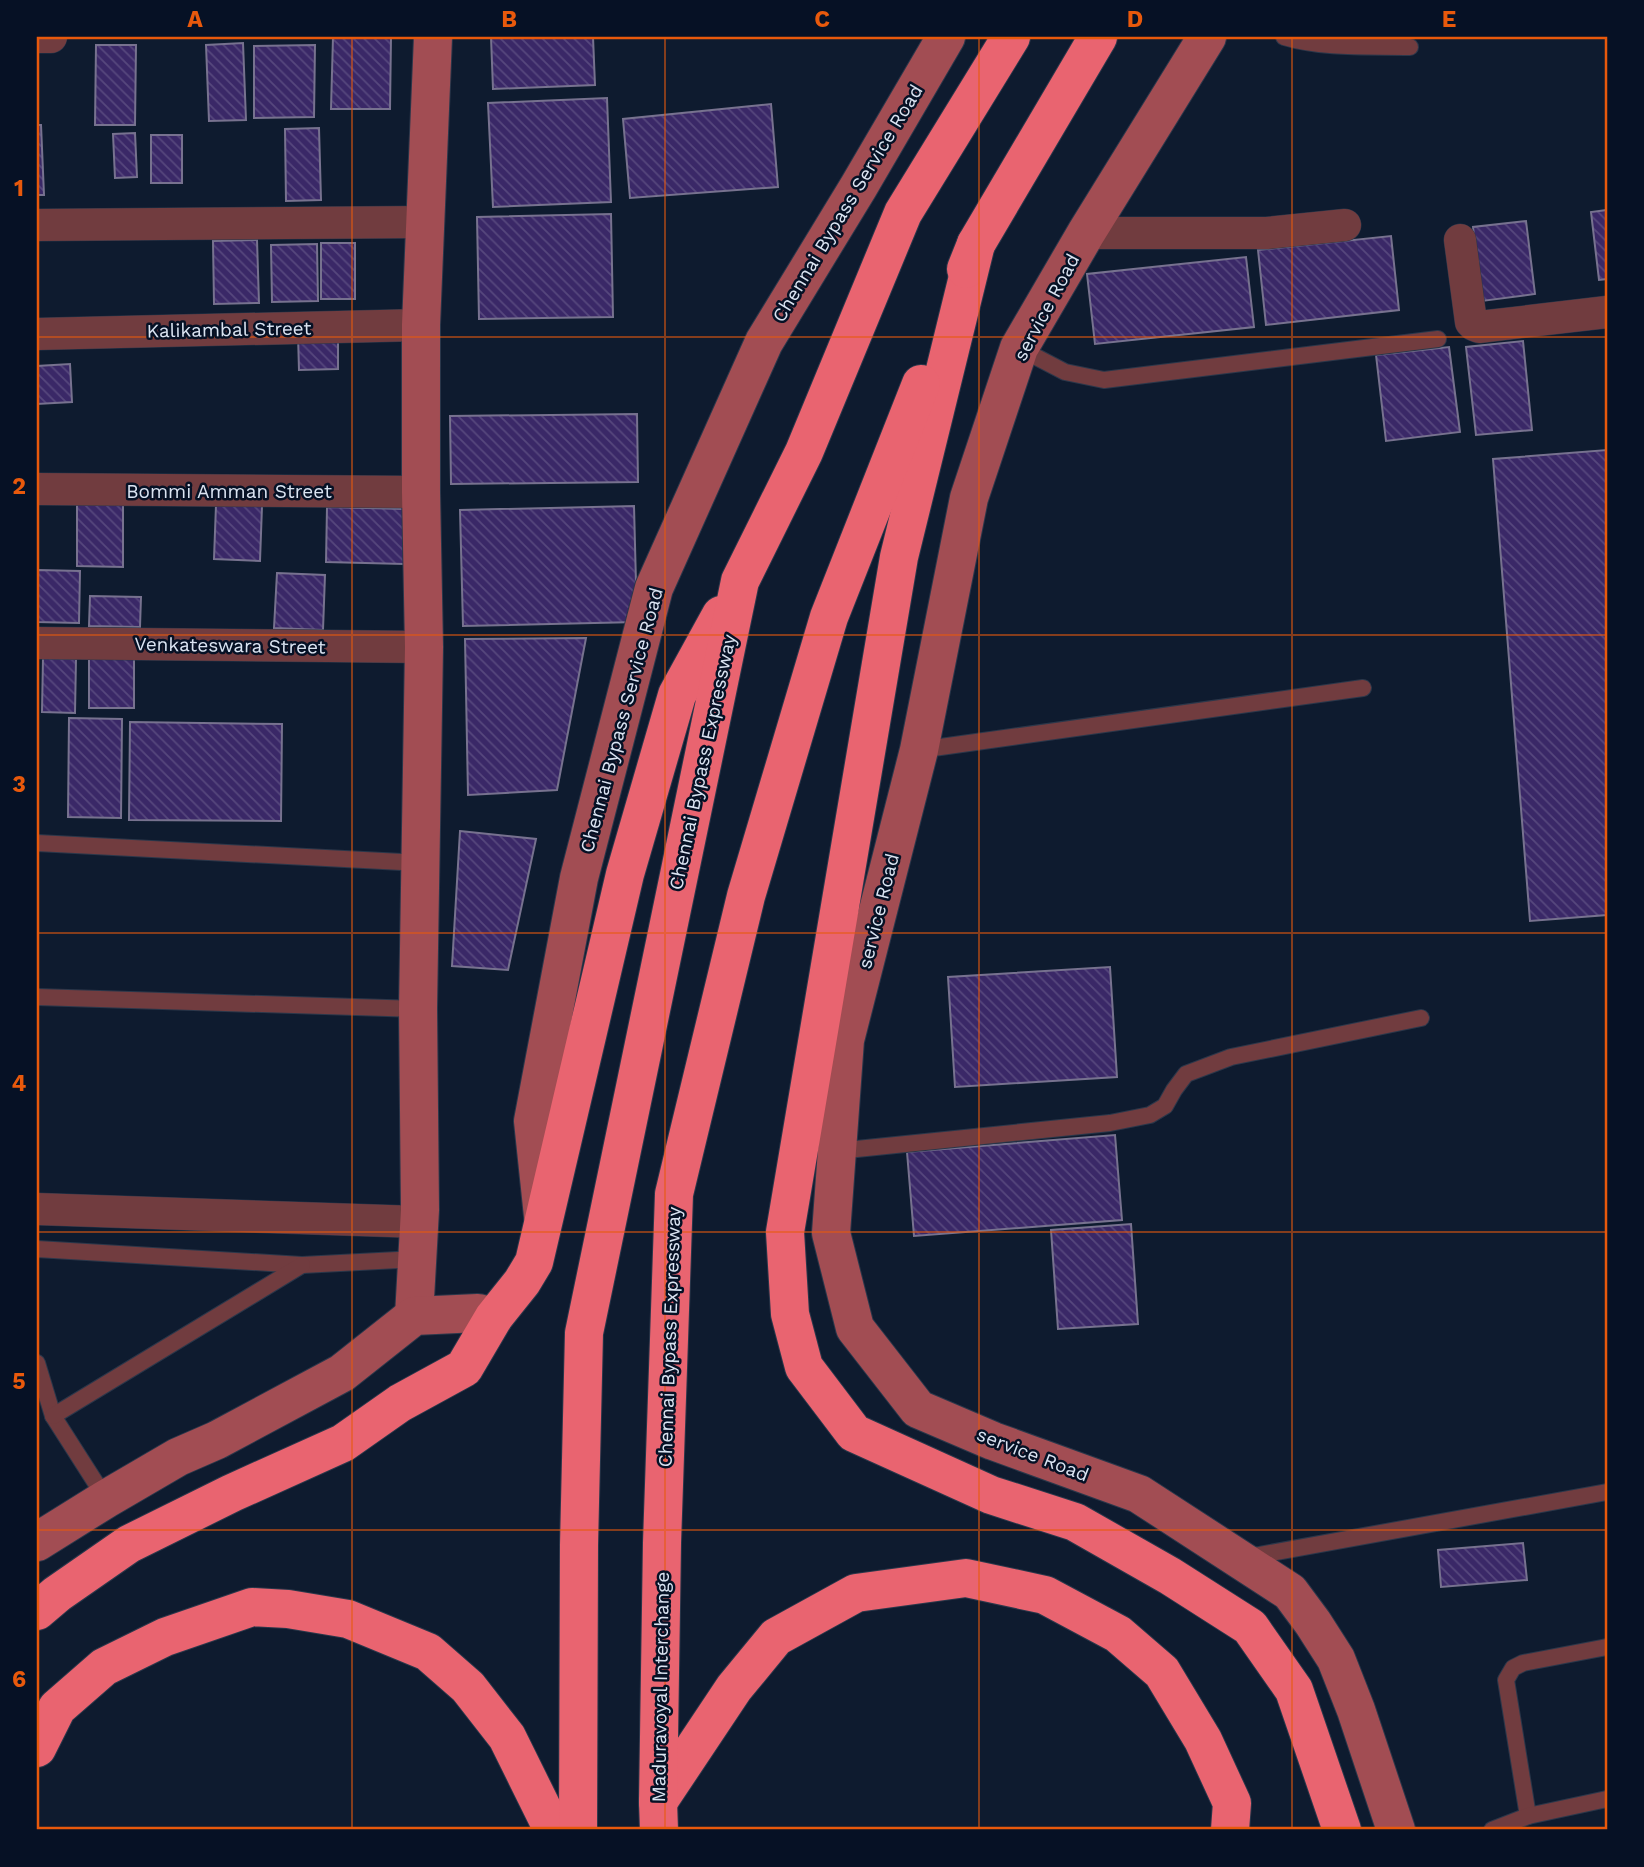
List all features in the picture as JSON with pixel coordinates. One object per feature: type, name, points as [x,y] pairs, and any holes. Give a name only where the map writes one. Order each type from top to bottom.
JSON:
[{"type":"highway","name":"Chennai Bypass Expressway","points":[[578,1830],[579,1545],[584,1333],[740,581],[804,452],[903,214],[1011,37]]},
{"type":"highway","name":"Chennai Bypass Expressway","points":[[662,1543],[674,1194],[746,896],[830,617],[976,244],[1098,37]]},
{"type":"highway","points":[[976,244],[899,557],[785,1232],[790,1314],[804,1367],[853,1433],[991,1495],[1075,1522],[1170,1576],[1250,1627],[1294,1690],[1342,1830]]},
{"type":"highway","points":[[37,1611],[128,1544],[343,1443],[400,1403],[464,1368],[494,1317],[534,1262],[625,874],[677,695],[740,581]]},
{"type":"highway","name":"Maduravoyal Interchange","points":[[658,1816],[662,1543]]},
{"type":"highway","points":[[658,1816],[734,1688],[776,1637],[856,1593],[966,1578],[1045,1595],[1118,1634],[1162,1672],[1203,1740],[1232,1803],[1230,1830]]},
{"type":"highway","points":[[37,1748],[57,1708],[104,1667],[165,1637],[252,1607],[288,1609],[348,1619],[428,1652],[468,1687],[507,1737],[553,1830]]},
{"type":"street","points":[[37,37],[51,37]]},
{"type":"street","points":[[414,1315],[418,1241],[418,1009],[424,647],[421,325],[432,37]]},
{"type":"street","name":"Chennai Bypass Service Road","points":[[543,1218],[533,1121],[579,878],[654,588],[764,342],[946,37]]},
{"type":"street","name":"service Road","points":[[1207,37],[1086,233],[1019,348],[969,498],[919,750],[845,1040],[831,1233],[855,1328],[918,1409],[993,1441],[1139,1494],[1290,1592],[1336,1659],[1396,1830]]},
{"type":"street","points":[[37,225],[425,222]]},
{"type":"street","points":[[1086,233],[1267,233],[1345,225]]},
{"type":"street","points":[[1460,240],[1471,321],[1474,325],[1479,327],[1607,312]]},
{"type":"street","name":"Kalikambal Street","points":[[37,334],[421,325]]},
{"type":"street","name":"Bommi Amman Street","points":[[37,489],[421,492]]},
{"type":"street","name":"Venkateswara Street","points":[[37,643],[424,647]]},
{"type":"street","points":[[37,1209],[418,1241]]},
{"type":"street","points":[[37,1542],[178,1457],[218,1440],[342,1373],[414,1315],[478,1313],[494,1317]]},
{"type":"lane","points":[[1283,37],[1330,45],[1410,47]]},
{"type":"lane","points":[[1019,348],[1065,372],[1104,380],[1438,339]]},
{"type":"lane","points":[[919,750],[1363,688]]},
{"type":"lane","points":[[37,843],[421,863]]},
{"type":"lane","points":[[37,997],[418,1009]]},
{"type":"lane","points":[[836,1151],[1110,1123],[1150,1115],[1165,1106],[1186,1074],[1231,1057],[1421,1018]]},
{"type":"lane","points":[[37,1249],[302,1265],[418,1241]]},
{"type":"lane","points":[[53,1416],[302,1265]]},
{"type":"lane","points":[[37,1363],[53,1416],[106,1499]]},
{"type":"lane","points":[[1241,1559],[1607,1492]]},
{"type":"lane","points":[[1528,1816],[1506,1680],[1513,1668],[1523,1663],[1607,1647]]},
{"type":"lane","points":[[1492,1830],[1528,1816],[1607,1799]]},
{"type":"building","points":[[333,37],[391,37],[390,109],[331,109]]},
{"type":"building","points":[[491,37],[593,37],[595,85],[493,89]]},
{"type":"building","points":[[243,43],[246,120],[209,121],[206,45]]},
{"type":"building","points":[[96,45],[136,45],[135,125],[95,125]]},
{"type":"building","points":[[315,45],[314,117],[254,118],[254,46]]},
{"type":"building","points":[[607,98],[611,202],[493,207],[488,103]]},
{"type":"building","points":[[771,104],[778,187],[630,198],[623,119]]},
{"type":"building","points":[[37,125],[41,125],[44,195],[37,195]]},
{"type":"building","points":[[319,128],[321,200],[286,201],[285,129]]},
{"type":"building","points":[[135,133],[137,177],[115,178],[113,134]]},
{"type":"building","points":[[151,135],[182,135],[182,183],[151,183]]},
{"type":"building","points":[[1607,210],[1607,279],[1599,280],[1591,212]]},
{"type":"building","points":[[611,214],[613,317],[479,319],[477,217]]},
{"type":"building","points":[[1526,221],[1535,294],[1482,301],[1473,227]]},
{"type":"building","points":[[1391,236],[1399,310],[1266,325],[1258,250]]},
{"type":"building","points":[[257,240],[259,303],[214,304],[213,241]]},
{"type":"building","points":[[321,243],[355,243],[355,299],[321,299]]},
{"type":"building","points":[[317,244],[318,301],[272,302],[271,245]]},
{"type":"building","points":[[1246,257],[1254,327],[1095,344],[1087,274]]},
{"type":"building","points":[[338,334],[338,369],[299,370],[298,335]]},
{"type":"building","points":[[1523,341],[1532,430],[1476,435],[1466,347]]},
{"type":"building","points":[[1449,347],[1460,432],[1386,441],[1376,355]]},
{"type":"building","points":[[70,364],[72,402],[37,404],[37,366]]},
{"type":"building","points":[[637,414],[638,482],[451,484],[450,416]]},
{"type":"building","points":[[1607,450],[1607,915],[1530,921],[1493,459]]},
{"type":"building","points":[[77,502],[123,503],[123,567],[77,566]]},
{"type":"building","points":[[216,505],[262,506],[260,561],[214,559]]},
{"type":"building","points":[[634,506],[637,622],[463,626],[460,510]]},
{"type":"building","points":[[327,507],[406,509],[404,564],[326,562]]},
{"type":"building","points":[[38,570],[80,571],[79,623],[37,622]]},
{"type":"building","points":[[277,573],[325,575],[323,630],[274,628]]},
{"type":"building","points":[[90,596],[141,597],[140,627],[89,626]]},
{"type":"building","points":[[586,638],[557,790],[468,795],[465,639]]},
{"type":"building","points":[[89,657],[134,657],[134,708],[89,708]]},
{"type":"building","points":[[43,658],[76,659],[75,713],[42,712]]},
{"type":"building","points":[[69,718],[122,719],[121,818],[68,817]]},
{"type":"building","points":[[130,722],[282,724],[281,821],[129,820]]},
{"type":"building","points":[[460,831],[536,839],[508,970],[452,966]]},
{"type":"building","points":[[1110,967],[1117,1077],[955,1087],[948,977]]},
{"type":"building","points":[[1115,1135],[1122,1220],[914,1236],[907,1152]]},
{"type":"building","points":[[1131,1224],[1138,1324],[1058,1329],[1051,1230]]},
{"type":"building","points":[[1523,1543],[1527,1580],[1441,1587],[1438,1550]]}]
